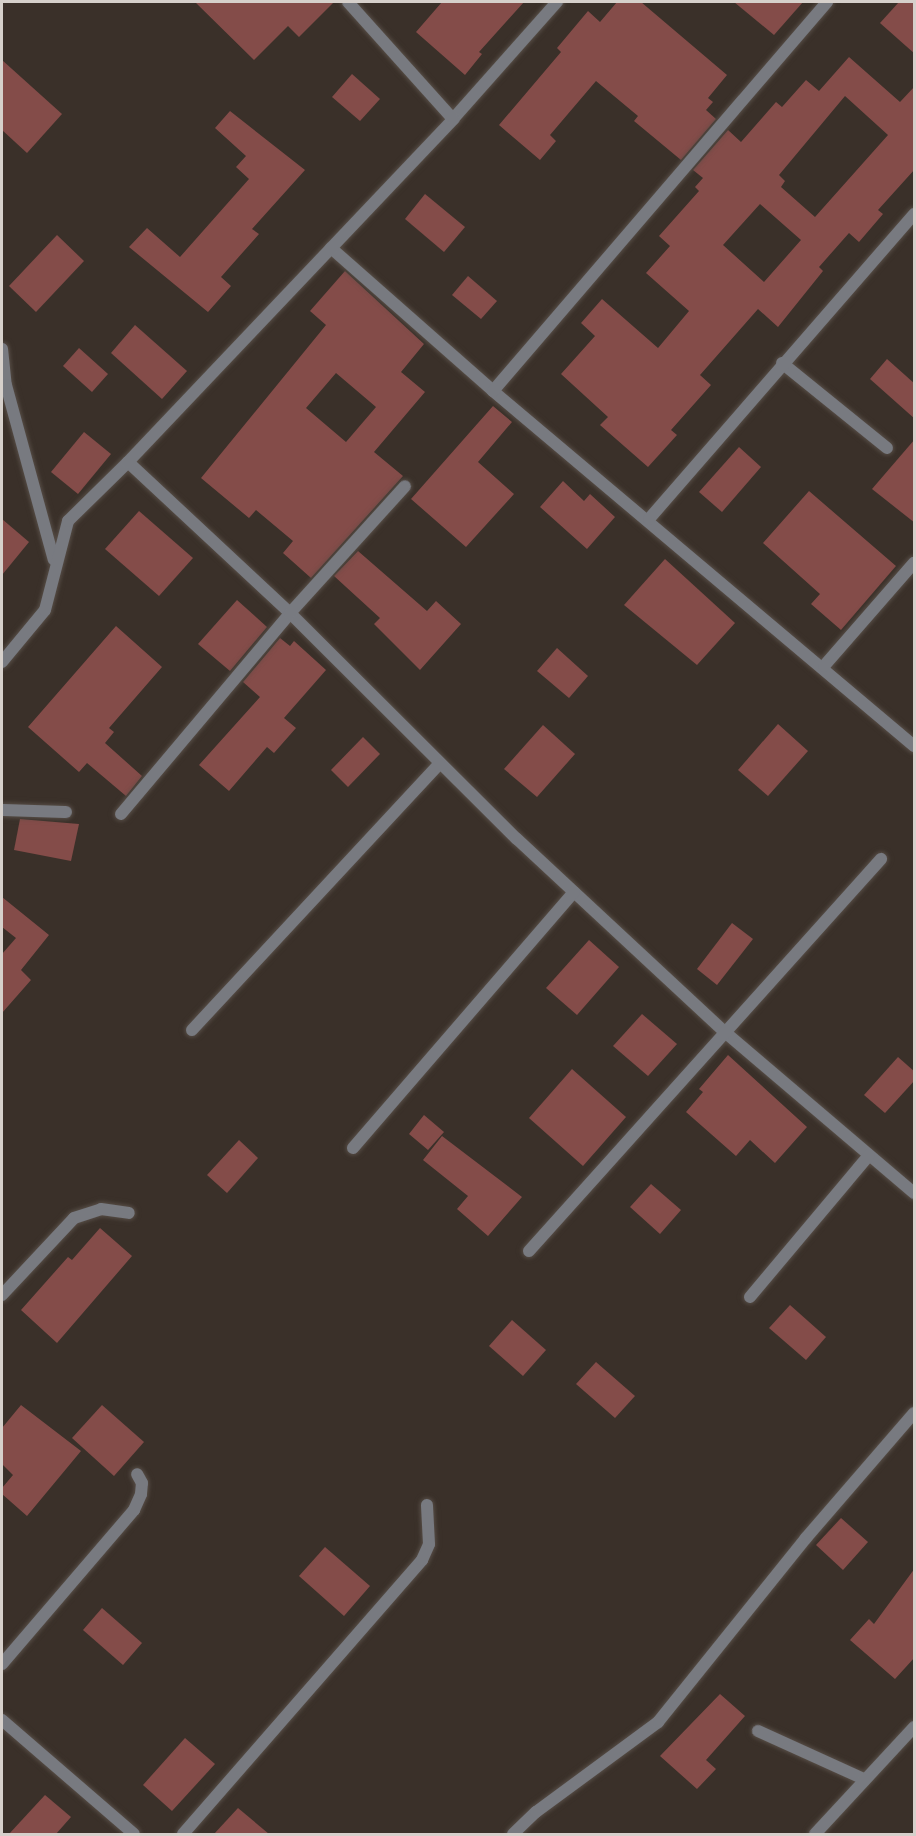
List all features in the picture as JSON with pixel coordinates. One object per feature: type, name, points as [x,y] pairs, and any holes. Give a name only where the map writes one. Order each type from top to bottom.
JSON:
[{"type":"street","points":[[348,2],[453,119]]},
{"type":"street","points":[[2,662],[45,610],[55,564],[68,521],[128,462],[453,119],[557,2]]},
{"type":"street","points":[[493,391],[827,2]]},
{"type":"street","points":[[649,519],[782,363],[915,214]]},
{"type":"street","points":[[331,248],[493,391],[824,666],[915,746]]},
{"type":"street","points":[[2,349],[6,386],[55,564]]},
{"type":"street","points":[[782,363],[886,448]]},
{"type":"street","points":[[128,462],[290,613],[439,764],[574,892],[726,1033],[915,1193]]},
{"type":"street","points":[[121,814],[290,613],[405,486]]},
{"type":"street","points":[[824,666],[915,563]]},
{"type":"street","points":[[192,1030],[439,764]]},
{"type":"street","points":[[2,810],[66,812]]},
{"type":"street","points":[[529,1251],[882,860]]},
{"type":"street","points":[[353,1148],[574,892]]},
{"type":"street","points":[[750,1297],[869,1155]]},
{"type":"street","points":[[2,1295],[74,1218],[102,1209],[129,1212]]},
{"type":"street","points":[[513,1834],[536,1812],[640,1737],[684,1694],[806,1538],[915,1413]]},
{"type":"street","points":[[2,1664],[134,1510],[141,1494],[142,1483],[137,1474]]},
{"type":"street","points":[[183,1834],[422,1560],[429,1544],[427,1505]]},
{"type":"street","points":[[2,1720],[134,1834]]},
{"type":"street","points":[[815,1834],[915,1727]]},
{"type":"street","points":[[758,1731],[864,1779]]},
{"type":"building","points":[[195,2],[334,2],[299,37],[288,26],[254,60]]},
{"type":"building","points":[[442,2],[524,2],[479,52],[482,54],[465,75],[416,32]]},
{"type":"building","points":[[617,2],[641,2],[727,75],[708,98],[713,102],[706,110],[716,119],[681,160],[634,121],[638,116],[596,81],[550,135],[556,141],[540,160],[499,125],[561,52],[557,48],[588,11],[600,22]]},
{"type":"building","points":[[734,2],[803,2],[774,35]]},
{"type":"building","points":[[899,2],[915,2],[915,54],[880,23]]},
{"type":"building","points":[[849,57],[900,102],[915,86],[915,169],[878,210],[883,214],[859,242],[849,233],[819,267],[823,271],[778,327],[758,309],[700,375],[711,385],[671,430],[677,435],[648,467],[600,425],[608,417],[561,374],[595,336],[581,323],[602,299],[658,348],[689,311],[646,273],[670,246],[659,236],[699,191],[695,187],[703,178],[693,170],[728,130],[741,142],[776,102],[782,107],[806,80],[819,91]],"holes":[[[845,96],[888,135],[815,217],[781,187],[785,181],[779,175]],[[760,204],[801,240],[764,282],[723,245]]]},
{"type":"building","points":[[2,60],[62,114],[27,153],[2,130]]},
{"type":"building","points":[[352,74],[380,99],[360,121],[332,97]]},
{"type":"building","points":[[230,111],[305,170],[252,229],[259,234],[221,277],[231,286],[208,312],[129,247],[147,228],[180,257],[249,179],[236,167],[246,156],[215,128]]},
{"type":"building","points":[[425,194],[465,227],[444,252],[405,219]]},
{"type":"building","points":[[57,235],[84,261],[36,312],[9,286]]},
{"type":"building","points":[[345,271],[424,344],[401,372],[425,392],[374,452],[403,476],[311,578],[283,553],[293,541],[256,510],[249,518],[201,478],[326,325],[310,311]],"holes":[[[336,373],[376,407],[346,442],[306,408]]]},
{"type":"building","points":[[468,276],[497,301],[481,319],[452,295]]},
{"type":"building","points":[[135,325],[187,371],[162,399],[111,353]]},
{"type":"building","points":[[79,348],[108,374],[92,392],[63,366]]},
{"type":"building","points":[[887,359],[915,384],[915,419],[870,379]]},
{"type":"building","points":[[493,406],[512,422],[478,462],[514,494],[466,547],[411,499]]},
{"type":"building","points":[[84,432],[111,454],[78,494],[51,472]]},
{"type":"building","points":[[915,439],[915,523],[872,489]]},
{"type":"building","points":[[739,447],[761,467],[722,512],[699,492]]},
{"type":"building","points":[[563,481],[584,501],[590,494],[615,517],[587,549],[540,507]]},
{"type":"building","points":[[809,491],[896,566],[841,630],[811,604],[820,594],[763,543]]},
{"type":"building","points":[[139,511],[193,558],[159,596],[105,549]]},
{"type":"building","points":[[2,519],[29,542],[2,575]]},
{"type":"building","points":[[358,551],[427,611],[436,601],[461,624],[420,670],[374,624],[380,618],[334,576]]},
{"type":"building","points":[[665,559],[735,623],[697,665],[624,605]]},
{"type":"building","points":[[237,600],[267,627],[230,671],[198,644]]},
{"type":"building","points":[[116,626],[162,667],[109,728],[114,732],[105,743],[142,776],[126,796],[87,763],[79,772],[28,727]]},
{"type":"building","points":[[280,638],[290,646],[294,641],[326,670],[284,718],[296,728],[274,753],[267,747],[229,791],[199,765],[260,697],[243,682]]},
{"type":"building","points":[[557,648],[588,676],[569,698],[537,671]]},
{"type":"building","points":[[778,724],[808,751],[768,796],[738,770]]},
{"type":"building","points":[[543,725],[575,754],[537,797],[504,769]]},
{"type":"building","points":[[363,737],[380,754],[348,787],[331,770]]},
{"type":"building","points":[[20,819],[79,824],[71,861],[14,850]]},
{"type":"building","points":[[2,897],[49,935],[21,970],[31,980],[2,1013],[2,954],[16,938],[2,927]]},
{"type":"building","points":[[732,923],[753,939],[717,985],[697,969]]},
{"type":"building","points":[[589,940],[619,967],[577,1015],[546,988]]},
{"type":"building","points":[[642,1014],[677,1044],[648,1076],[613,1046]]},
{"type":"building","points":[[728,1055],[807,1127],[775,1163],[750,1140],[736,1156],[686,1112],[703,1092],[699,1089]]},
{"type":"building","points":[[898,1057],[915,1072],[915,1080],[885,1113],[864,1095]]},
{"type":"building","points":[[572,1069],[626,1117],[583,1166],[529,1118]]},
{"type":"building","points":[[424,1115],[444,1132],[428,1150],[409,1134]]},
{"type":"building","points":[[442,1136],[522,1197],[488,1236],[457,1209],[468,1196],[423,1160]]},
{"type":"building","points":[[239,1140],[258,1158],[227,1193],[207,1175]]},
{"type":"building","points":[[651,1184],[681,1210],[660,1234],[630,1207]]},
{"type":"building","points":[[100,1228],[132,1256],[57,1343],[21,1310],[68,1257],[72,1260]]},
{"type":"building","points":[[790,1305],[826,1337],[806,1360],[769,1328]]},
{"type":"building","points":[[512,1320],[546,1350],[523,1376],[489,1346]]},
{"type":"building","points":[[596,1362],[635,1396],[615,1418],[576,1384]]},
{"type":"building","points":[[21,1405],[81,1451],[27,1516],[2,1494],[2,1488],[13,1475],[2,1464],[2,1428]]},
{"type":"building","points":[[102,1405],[144,1442],[114,1476],[72,1438]]},
{"type":"building","points":[[841,1518],[868,1542],[843,1570],[816,1545]]},
{"type":"building","points":[[325,1547],[370,1586],[344,1616],[299,1576]]},
{"type":"building","points":[[915,1568],[915,1657],[895,1679],[850,1640],[869,1619],[874,1624]]},
{"type":"building","points":[[102,1608],[142,1643],[123,1665],[83,1630]]},
{"type":"building","points":[[720,1694],[745,1716],[706,1760],[716,1769],[697,1789],[660,1756]]},
{"type":"building","points":[[185,1738],[215,1764],[172,1811],[143,1785]]},
{"type":"building","points":[[45,1795],[71,1817],[56,1834],[9,1834]]},
{"type":"building","points":[[238,1808],[269,1834],[214,1834]]}]
